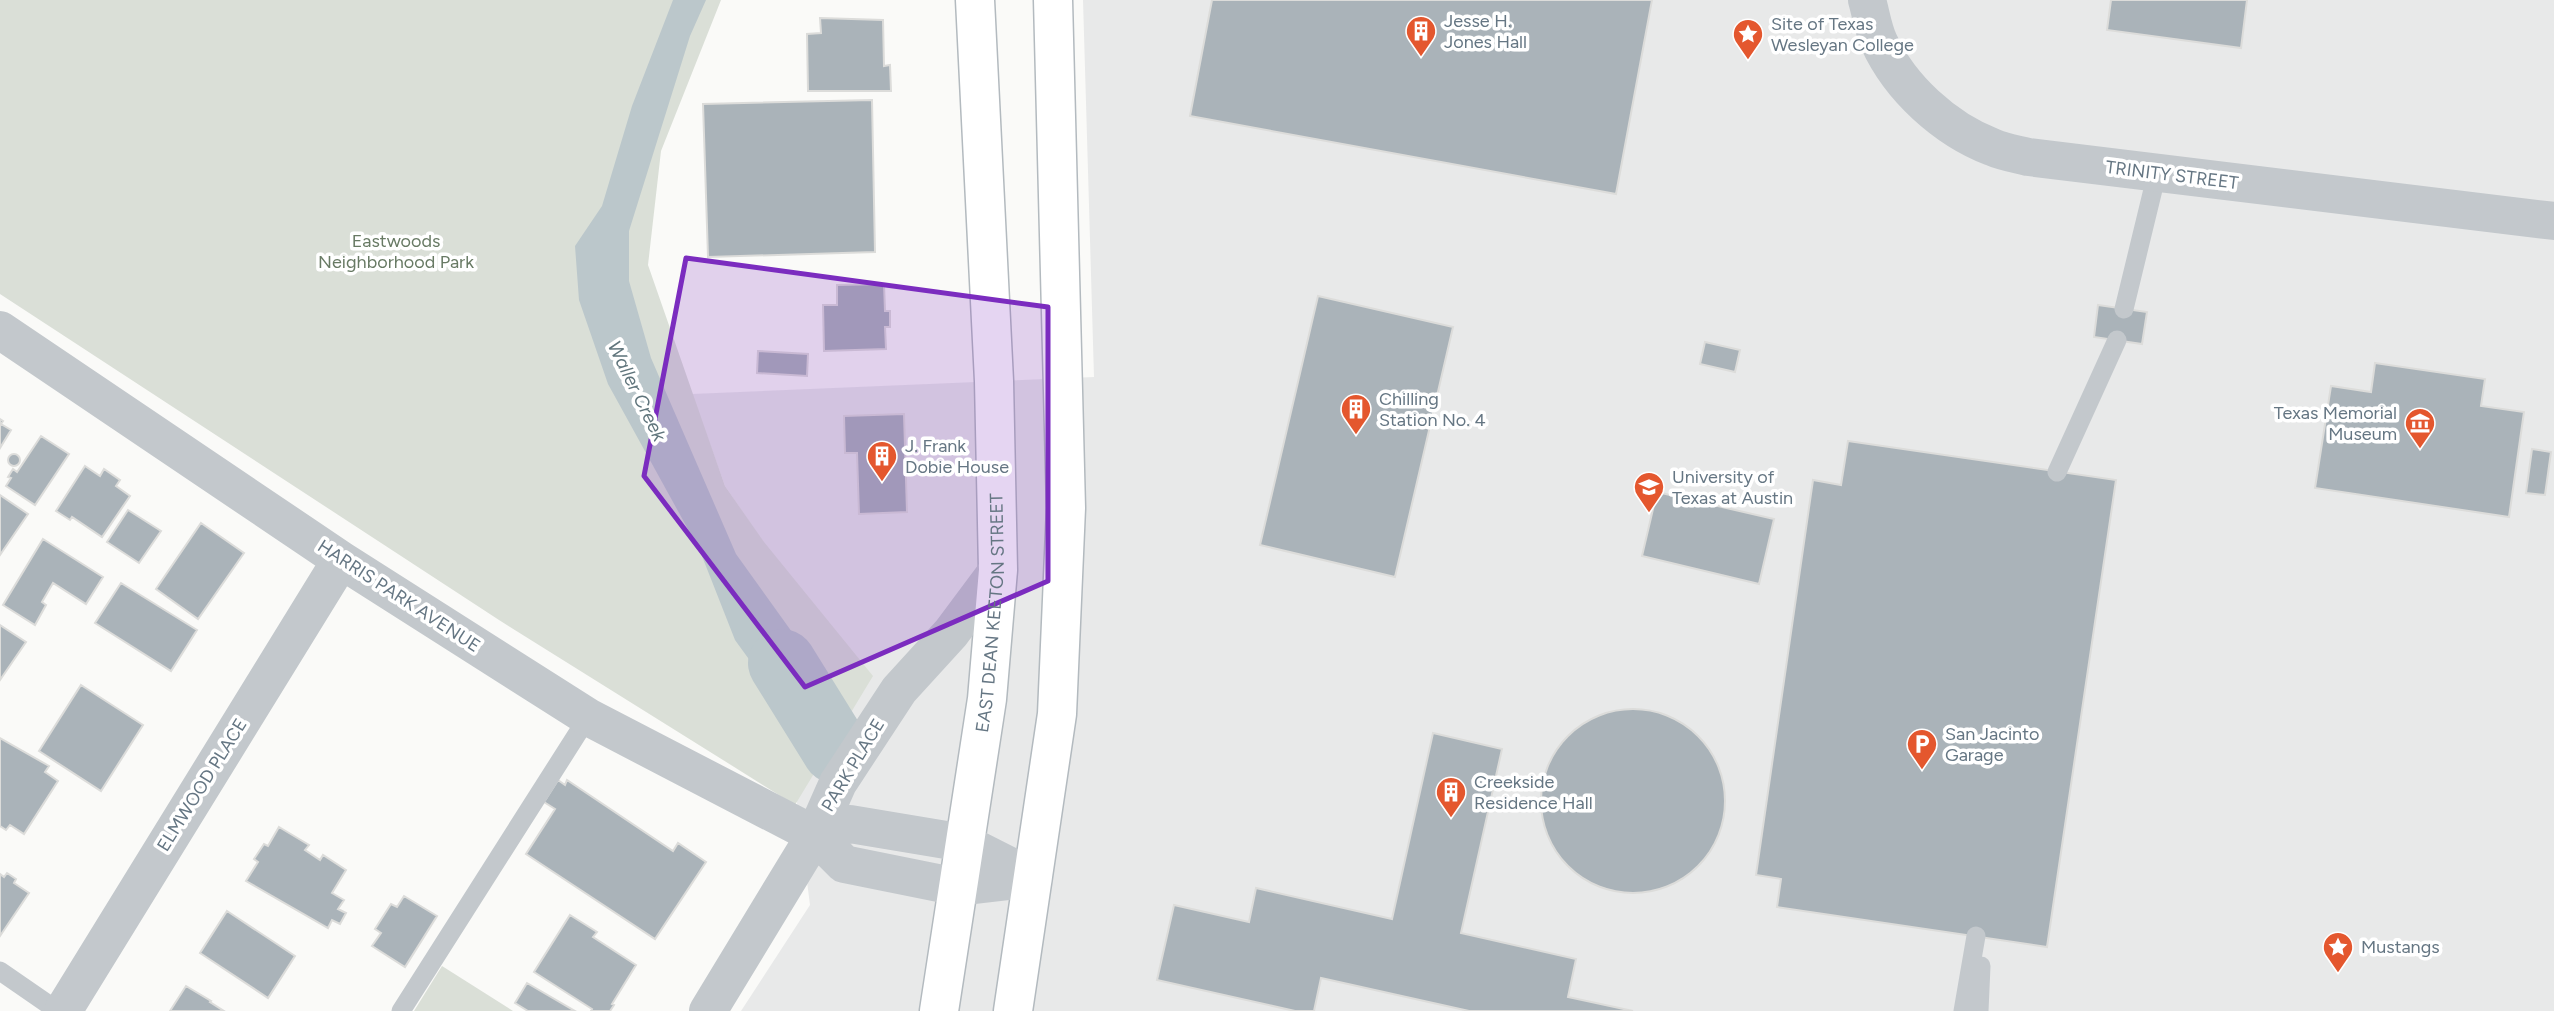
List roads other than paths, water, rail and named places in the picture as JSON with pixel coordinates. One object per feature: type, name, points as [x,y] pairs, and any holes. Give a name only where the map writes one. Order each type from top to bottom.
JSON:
[{"type":"main road","name":"EAST DEAN KEETON STREET","points":[[939,1011],[987,699],[998,570],[994,380],[975,0]]},
{"type":"main road","points":[[1013,1011],[1057,714],[1066,508],[1053,0]]},
{"type":"street","name":"TRINITY STREET","points":[[1867,0],[1878,40],[1896,73],[1917,96],[1960,132],[1993,148],[2028,157],[2554,221]]},
{"type":"street","name":"HARRIS PARK AVENUE","points":[[0,330],[341,560],[588,717],[815,835],[844,864],[958,887],[1033,878]]},
{"type":"street","name":"ELMWOOD PLACE","points":[[61,1011],[341,560]]},
{"type":"street","name":"PARK PLACE","points":[[708,1011],[815,835],[838,783],[899,690],[951,633],[998,570]]},
{"type":"street","points":[[815,835],[850,824],[964,843],[1033,878]]},
{"type":"lane","points":[[2124,309],[2157,173]]},
{"type":"lane","points":[[2057,472],[2117,340]]},
{"type":"lane","points":[[401,1011],[588,717]]},
{"type":"lane","points":[[1963,1011],[1979,937],[1979,1011]]},
{"type":"lane","points":[[0,971],[61,1011]]},
{"type":"water","points":[[673,0],[706,0],[690,36],[629,231],[629,281],[651,358],[736,554],[850,713],[822,760],[735,640],[700,551],[608,384],[579,300],[575,246],[602,206],[632,106]]},
{"type":"waterway","name":"Waller Creek","points":[[782,663],[836,750]]},
{"type":"place","name":"Jesse H. Jones Hall","points":[[1421,58]]},
{"type":"place","name":"Site of Texas Wesleyan College","points":[[1748,61]]},
{"type":"place","name":"Chilling Station No. 4","points":[[1356,436]]},
{"type":"place","name":"Texas Memorial Museum","points":[[2420,450]]},
{"type":"place","name":"J. Frank Dobie House","points":[[882,483]]},
{"type":"place","name":"University of Texas at Austin","points":[[1649,514]]},
{"type":"place","name":"San Jacinto Garage","points":[[1922,771]]},
{"type":"place","name":"Creekside Residence Hall","points":[[1451,819]]},
{"type":"place","name":"Mustangs","points":[[2338,974]]},
{"type":"park label","name":"Eastwoods Neighborhood Park","points":[[396,251]]}]
